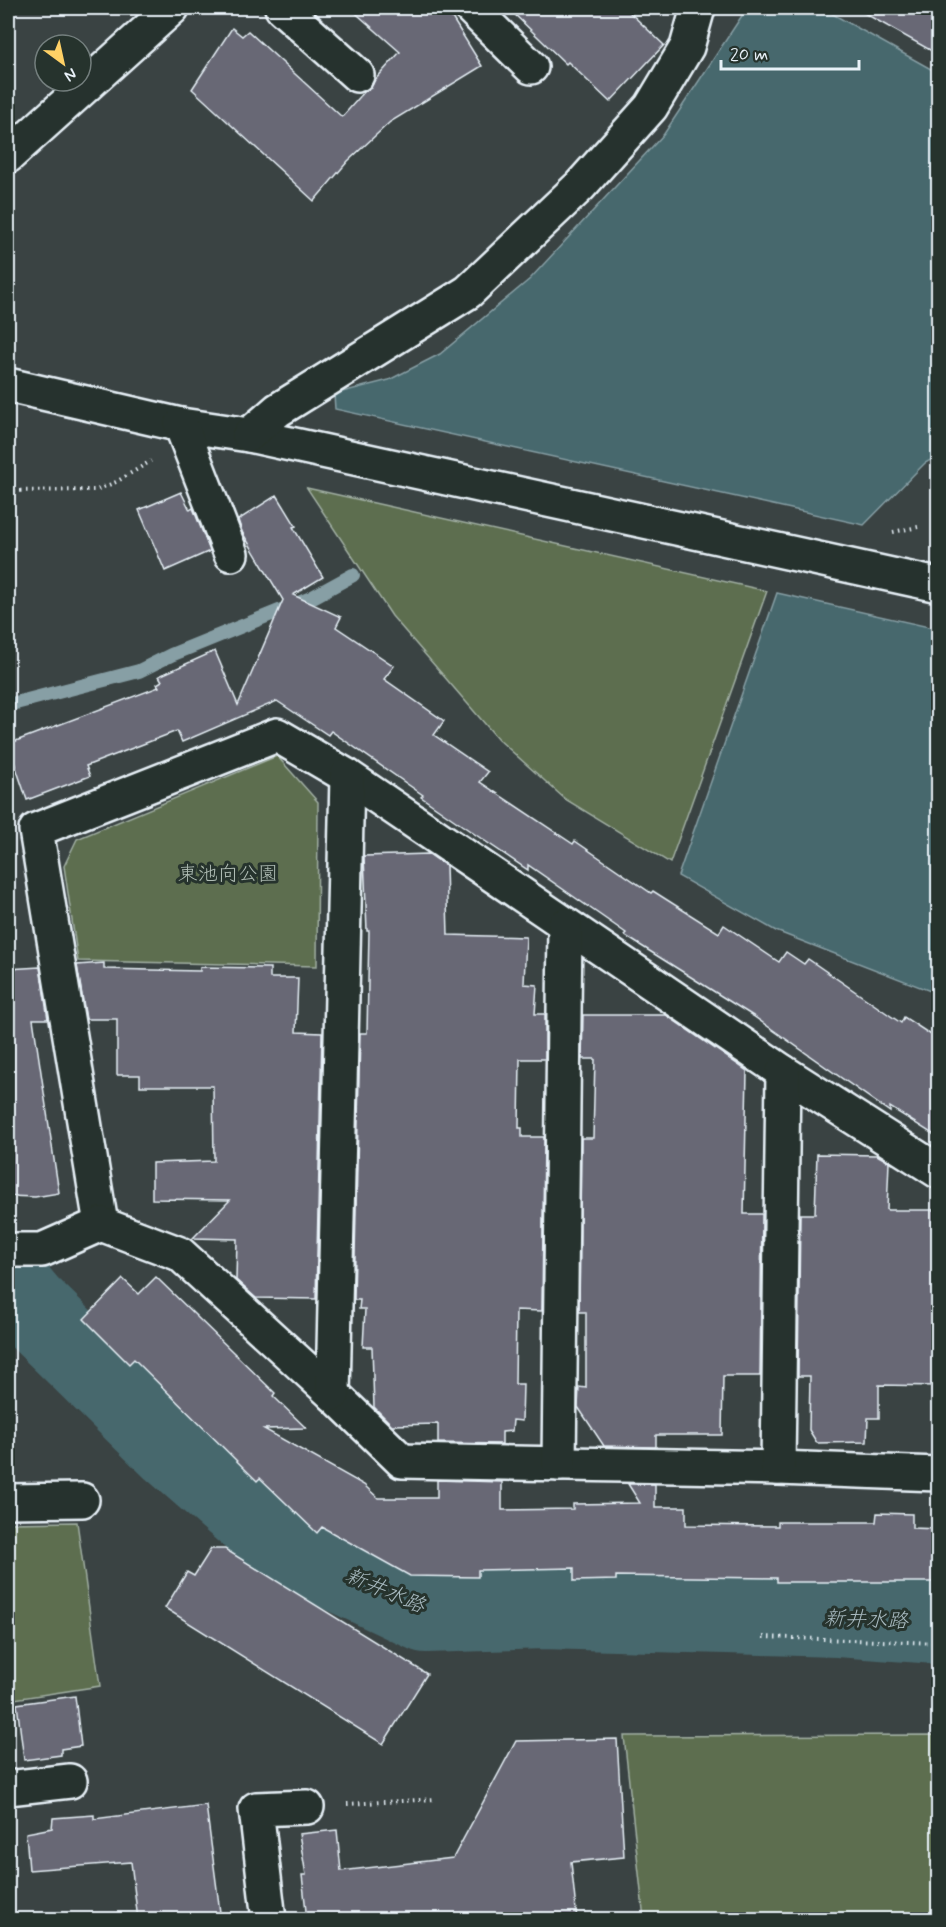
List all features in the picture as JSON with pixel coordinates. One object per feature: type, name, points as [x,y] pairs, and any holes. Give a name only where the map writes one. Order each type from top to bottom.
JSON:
[{"type":"street","points":[[8,156],[171,8]]},
{"type":"street","points":[[282,8],[357,75]]},
{"type":"street","points":[[471,8],[531,67]]},
{"type":"street","points":[[249,435],[278,410],[468,292],[580,186],[651,106],[687,46],[698,8]]},
{"type":"street","points":[[8,385],[181,425],[249,435],[939,585]]},
{"type":"street","points":[[181,425],[231,554]]},
{"type":"street","points":[[100,1224],[36,830],[277,735],[346,776],[783,1072],[939,1171]]},
{"type":"street","points":[[333,1394],[346,776]]},
{"type":"street","points":[[558,1464],[565,925]]},
{"type":"street","points":[[778,1468],[783,1072]]},
{"type":"street","points":[[8,1250],[42,1250],[100,1224],[180,1254],[333,1394],[402,1461],[778,1468],[939,1474]]},
{"type":"street","points":[[8,1502],[82,1500]]},
{"type":"street","points":[[8,1788],[70,1781]]},
{"type":"street","points":[[269,1920],[256,1809],[307,1807]]},
{"type":"path","points":[[8,491],[96,490],[116,482],[165,453],[181,425]]},
{"type":"path","points":[[763,1636],[939,1643]]},
{"type":"path","points":[[307,1807],[436,1799]]},
{"type":"green space","points":[[307,488],[767,591],[670,863],[565,799],[498,739],[392,616]]},
{"type":"green space","name":"東池向公園","points":[[277,756],[318,802],[317,966],[78,961],[64,866],[77,839]]},
{"type":"green space","points":[[77,1522],[100,1686],[8,1700],[8,1523]]},
{"type":"green space","points":[[938,1735],[938,1919],[644,1919],[624,1736]]},
{"type":"water","points":[[747,8],[822,8],[938,73],[938,456],[925,463],[864,525],[335,409],[334,394],[389,380],[440,354],[530,279],[664,134]]},
{"type":"water","points":[[777,593],[938,629],[938,994],[776,931],[678,876]]},
{"type":"building","points":[[350,8],[446,8],[482,66],[390,122],[348,161],[314,201],[192,89],[232,28],[242,36],[248,31],[342,117],[365,91],[371,88],[374,81],[400,52]]},
{"type":"building","points":[[508,8],[625,8],[664,45],[610,102],[568,62],[566,64]]},
{"type":"building","points":[[855,8],[939,8],[939,55]]},
{"type":"building","points":[[181,492],[190,510],[193,508],[210,551],[165,571],[139,510]]},
{"type":"building","points":[[277,495],[323,577],[293,595],[341,617],[336,627],[394,666],[384,679],[444,721],[434,735],[488,772],[480,782],[573,844],[575,841],[651,893],[653,891],[719,933],[724,925],[779,962],[786,952],[804,964],[808,959],[901,1023],[904,1017],[939,1040],[939,1138],[890,1107],[890,1112],[753,1016],[624,935],[626,933],[528,865],[528,870],[476,835],[331,731],[328,735],[277,701],[182,742],[177,731],[86,766],[90,776],[27,800],[8,744],[159,687],[157,684],[162,681],[159,676],[215,651],[238,705],[283,600],[242,532],[238,520]]},
{"type":"building","points":[[429,854],[446,866],[448,935],[526,937],[524,984],[537,985],[535,1014],[545,1014],[545,1059],[520,1059],[519,1128],[522,1128],[522,1137],[544,1137],[542,1311],[516,1310],[515,1384],[523,1384],[522,1421],[513,1420],[512,1431],[502,1432],[502,1444],[438,1443],[438,1424],[392,1425],[374,1407],[372,1347],[363,1347],[365,1309],[359,1309],[360,1300],[354,1300],[360,1033],[367,1033],[369,931],[367,931],[364,856]]},
{"type":"building","points":[[104,963],[104,969],[200,971],[200,967],[270,968],[270,978],[298,978],[296,1032],[322,1033],[316,1299],[256,1298],[236,1280],[237,1239],[193,1238],[230,1200],[152,1199],[152,1163],[214,1161],[213,1086],[140,1086],[140,1075],[117,1075],[117,1019],[86,1019],[77,965]]},
{"type":"building","points":[[40,967],[48,1019],[33,1019],[59,1193],[35,1197],[8,1196],[8,969]]},
{"type":"building","points":[[583,1015],[666,1015],[747,1071],[744,1214],[762,1214],[760,1376],[723,1376],[722,1435],[656,1435],[656,1447],[604,1446],[578,1407],[579,1387],[586,1388],[586,1312],[579,1312],[581,1138],[593,1138],[595,1059],[582,1059]]},
{"type":"building","points":[[817,1154],[877,1155],[889,1162],[887,1210],[939,1210],[939,1386],[879,1385],[879,1418],[868,1418],[867,1442],[817,1443],[809,1430],[810,1376],[798,1376],[800,1214],[815,1214]]},
{"type":"building","points":[[156,1277],[275,1393],[273,1396],[306,1428],[264,1429],[364,1485],[378,1498],[437,1498],[437,1480],[502,1482],[502,1510],[573,1509],[573,1504],[640,1503],[628,1484],[655,1484],[655,1507],[686,1507],[686,1525],[778,1526],[778,1522],[876,1522],[877,1513],[912,1514],[912,1528],[939,1529],[939,1582],[777,1582],[777,1578],[616,1576],[616,1580],[574,1581],[574,1568],[478,1570],[478,1577],[410,1576],[322,1527],[317,1533],[260,1478],[257,1481],[134,1359],[129,1364],[84,1319],[123,1279],[139,1294]]},
{"type":"building","points":[[211,1549],[225,1549],[427,1674],[383,1744],[165,1608],[187,1572],[194,1576]]},
{"type":"building","points":[[75,1696],[81,1746],[61,1749],[61,1755],[24,1760],[17,1704]]},
{"type":"building","points":[[617,1739],[624,1857],[571,1862],[577,1920],[307,1920],[302,1875],[306,1875],[299,1834],[337,1830],[341,1871],[453,1858],[516,1741]]},
{"type":"building","points":[[206,1805],[221,1920],[138,1920],[131,1862],[29,1870],[26,1833],[52,1828],[53,1818],[94,1815],[94,1819]]},
{"type":"waterway","points":[[8,705],[139,671],[171,655],[311,598],[353,575]]},
{"type":"waterway","name":"新井水路","points":[[11,1286],[27,1305],[173,1448],[253,1518],[318,1561],[426,1612],[543,1608],[838,1616],[938,1623]]}]
